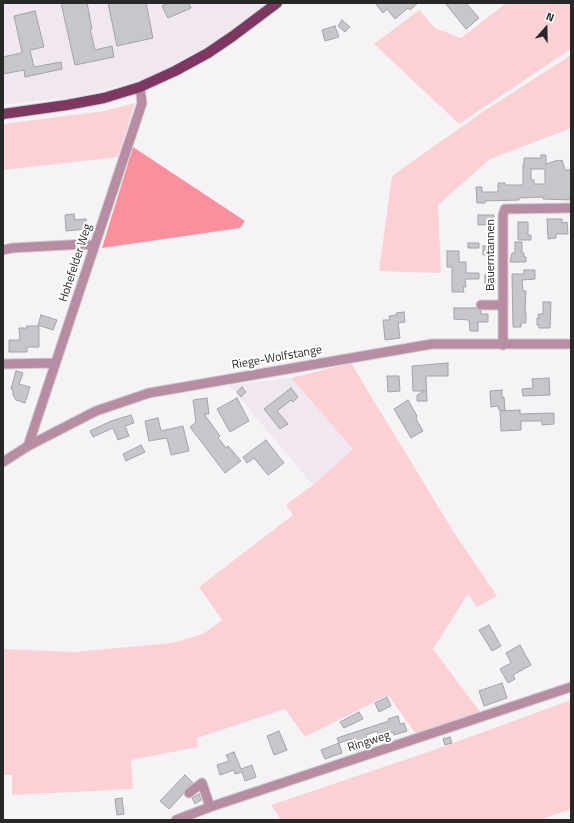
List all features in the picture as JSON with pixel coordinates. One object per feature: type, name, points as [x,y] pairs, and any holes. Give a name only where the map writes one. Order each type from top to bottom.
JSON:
[{"type":"main road","points":[[3,114],[67,106],[104,98],[140,87],[175,72],[208,53],[245,28],[277,3]]},
{"type":"street","name":"Hohefelder Weg","points":[[28,446],[142,103],[140,87]]},
{"type":"street","name":"Bauerntannen","points":[[504,345],[503,215],[505,208],[571,208]]},
{"type":"street","points":[[3,250],[12,248],[86,244],[94,247]]},
{"type":"street","points":[[482,305],[503,305]]},
{"type":"street","name":"Riege-Wolfstange","points":[[3,462],[28,446],[96,411],[149,392],[432,344],[571,344]]},
{"type":"street","points":[[3,364],[55,363]]},
{"type":"street","name":"Ringweg","points":[[176,820],[210,807],[571,687]]},
{"type":"street","points":[[190,793],[202,783],[210,807]]},
{"type":"shaded area","points":[[3,3],[266,3],[218,39],[152,76],[85,95],[3,105]]},
{"type":"shaded area","points":[[506,3],[571,3],[571,49],[459,124],[374,44],[419,10],[435,28],[461,38]]},
{"type":"shaded area","points":[[571,55],[571,128],[490,159],[438,205],[441,273],[379,271],[392,176],[481,113]]},
{"type":"shaded area","points":[[135,103],[118,157],[3,170],[3,124],[104,111]]},
{"type":"shaded area","points":[[133,147],[245,221],[240,228],[102,248]]},
{"type":"shaded area","points":[[351,363],[453,531],[497,596],[477,607],[468,594],[433,649],[480,712],[416,734],[388,695],[305,737],[285,709],[197,738],[198,747],[131,760],[133,789],[12,795],[12,775],[3,775],[3,649],[74,652],[172,643],[203,634],[222,620],[199,587],[293,515],[286,505],[313,485],[353,449],[291,378]]},
{"type":"shaded area","points":[[291,378],[353,449],[313,485],[229,385]]},
{"type":"shaded area","points":[[571,700],[571,809],[540,820],[281,820],[271,805],[434,750]]},
{"type":"building","points":[[61,3],[87,3],[92,29],[90,29],[95,50],[112,46],[114,57],[75,65]]},
{"type":"building","points":[[108,3],[146,3],[153,38],[117,46]]},
{"type":"building","points":[[169,3],[189,3],[191,8],[168,18],[162,6]]},
{"type":"building","points":[[375,3],[418,3],[410,10],[408,8],[395,19],[387,9],[383,13]]},
{"type":"building","points":[[445,3],[466,3],[479,18],[466,29]]},
{"type":"building","points":[[35,11],[44,47],[30,50],[34,67],[61,62],[62,69],[25,77],[24,70],[3,74],[3,57],[22,52],[14,16]]},
{"type":"building","points":[[342,20],[350,27],[345,32],[338,26]]},
{"type":"building","points":[[335,26],[339,37],[325,41],[322,30]]},
{"type":"building","points":[[541,155],[546,155],[546,164],[562,160],[565,170],[571,170],[571,200],[543,199],[543,197],[519,198],[519,200],[485,201],[485,203],[477,203],[476,187],[482,187],[482,192],[498,192],[498,183],[505,183],[505,185],[523,185],[524,158],[541,158]],"holes":[[[531,169],[545,169],[545,184],[534,184],[534,180],[531,180]]]},
{"type":"building","points":[[74,214],[75,220],[86,219],[87,229],[66,231],[65,215]]},
{"type":"building","points":[[478,215],[494,215],[494,224],[478,225]]},
{"type":"building","points":[[547,219],[562,219],[562,223],[567,222],[568,234],[556,234],[556,238],[548,239]]},
{"type":"building","points":[[518,222],[528,222],[528,235],[531,235],[531,240],[518,240]]},
{"type":"building","points":[[515,242],[522,242],[522,253],[524,253],[524,257],[526,257],[526,262],[510,262],[512,253],[515,253]]},
{"type":"building","points":[[468,243],[479,243],[479,248],[468,248]]},
{"type":"building","points":[[483,246],[494,246],[494,255],[483,255]]},
{"type":"building","points":[[447,251],[459,251],[459,262],[466,262],[466,273],[479,273],[479,279],[465,279],[466,287],[463,287],[464,292],[452,292],[452,267],[447,267]]},
{"type":"building","points":[[524,270],[535,270],[535,279],[522,280],[523,291],[526,291],[526,323],[521,323],[521,327],[513,327],[512,274],[524,274]]},
{"type":"building","points":[[485,275],[495,275],[495,284],[485,284]]},
{"type":"building","points":[[543,302],[551,302],[550,328],[539,328],[539,325],[537,325],[537,318],[539,318],[538,314],[543,314]]},
{"type":"building","points":[[454,308],[476,308],[481,311],[481,314],[488,314],[488,322],[478,322],[478,331],[470,331],[469,320],[454,319]]},
{"type":"building","points":[[404,312],[405,322],[398,323],[400,338],[385,340],[383,320],[390,320],[389,316]]},
{"type":"building","points":[[41,315],[57,320],[53,330],[38,325]]},
{"type":"building","points":[[27,326],[39,326],[39,347],[27,347],[27,352],[9,352],[9,340],[20,340],[19,328],[27,328]]},
{"type":"building","points":[[448,363],[448,376],[426,376],[427,401],[417,401],[417,395],[425,391],[413,391],[412,366]]},
{"type":"building","points":[[16,371],[23,373],[19,384],[30,387],[25,403],[16,400],[13,395],[13,390],[11,389]]},
{"type":"building","points":[[387,376],[399,376],[400,391],[388,392]]},
{"type":"building","points":[[549,378],[550,395],[523,396],[522,389],[533,388],[532,379]]},
{"type":"building","points":[[242,387],[246,392],[241,397],[237,392]]},
{"type":"building","points":[[291,388],[298,397],[293,402],[291,400],[277,411],[288,424],[280,429],[264,409]]},
{"type":"building","points":[[502,390],[505,410],[499,410],[498,406],[491,407],[490,391]]},
{"type":"building","points":[[207,398],[209,414],[204,414],[220,436],[218,438],[226,448],[228,446],[241,461],[225,473],[190,427],[196,422],[193,400]]},
{"type":"building","points":[[237,398],[249,421],[230,432],[217,409]]},
{"type":"building","points":[[408,400],[423,431],[411,438],[394,409]]},
{"type":"building","points":[[520,410],[520,414],[554,413],[554,424],[542,425],[542,421],[521,421],[521,430],[501,431],[500,411]]},
{"type":"building","points":[[131,415],[134,423],[125,426],[129,436],[118,440],[113,428],[93,437],[90,431],[111,421]]},
{"type":"building","points":[[158,418],[161,431],[183,426],[189,451],[171,455],[167,438],[149,441],[145,421]]},
{"type":"building","points":[[266,440],[284,463],[268,475],[254,458],[247,463],[243,457]]},
{"type":"building","points":[[141,445],[145,452],[126,461],[123,454]]},
{"type":"building","points":[[489,625],[501,646],[492,651],[479,630]]},
{"type":"building","points":[[520,645],[531,665],[513,675],[515,679],[508,683],[500,669],[511,663],[506,653]]},
{"type":"building","points":[[502,683],[507,698],[484,706],[479,691]]},
{"type":"building","points":[[387,697],[391,706],[379,712],[375,703]]},
{"type":"building","points":[[359,712],[363,719],[344,728],[340,722]]},
{"type":"building","points":[[398,716],[400,724],[404,723],[407,731],[394,735],[393,732],[382,735],[381,733],[378,734],[377,731],[366,735],[369,743],[355,749],[351,739],[339,743],[337,738],[389,721],[388,719]]},
{"type":"building","points":[[279,731],[287,750],[274,755],[267,736]]},
{"type":"building","points":[[450,737],[452,743],[445,745],[443,739]]},
{"type":"building","points":[[339,743],[342,753],[325,759],[321,750]]},
{"type":"building","points":[[234,752],[241,769],[252,765],[256,777],[245,781],[242,772],[235,774],[234,770],[220,775],[217,765],[229,761],[226,755]]},
{"type":"building","points":[[185,775],[193,783],[185,789],[183,794],[169,809],[160,801]]},
{"type":"building","points":[[199,794],[201,800],[195,804],[192,798]]},
{"type":"building","points":[[122,798],[124,814],[117,815],[115,799]]}]
